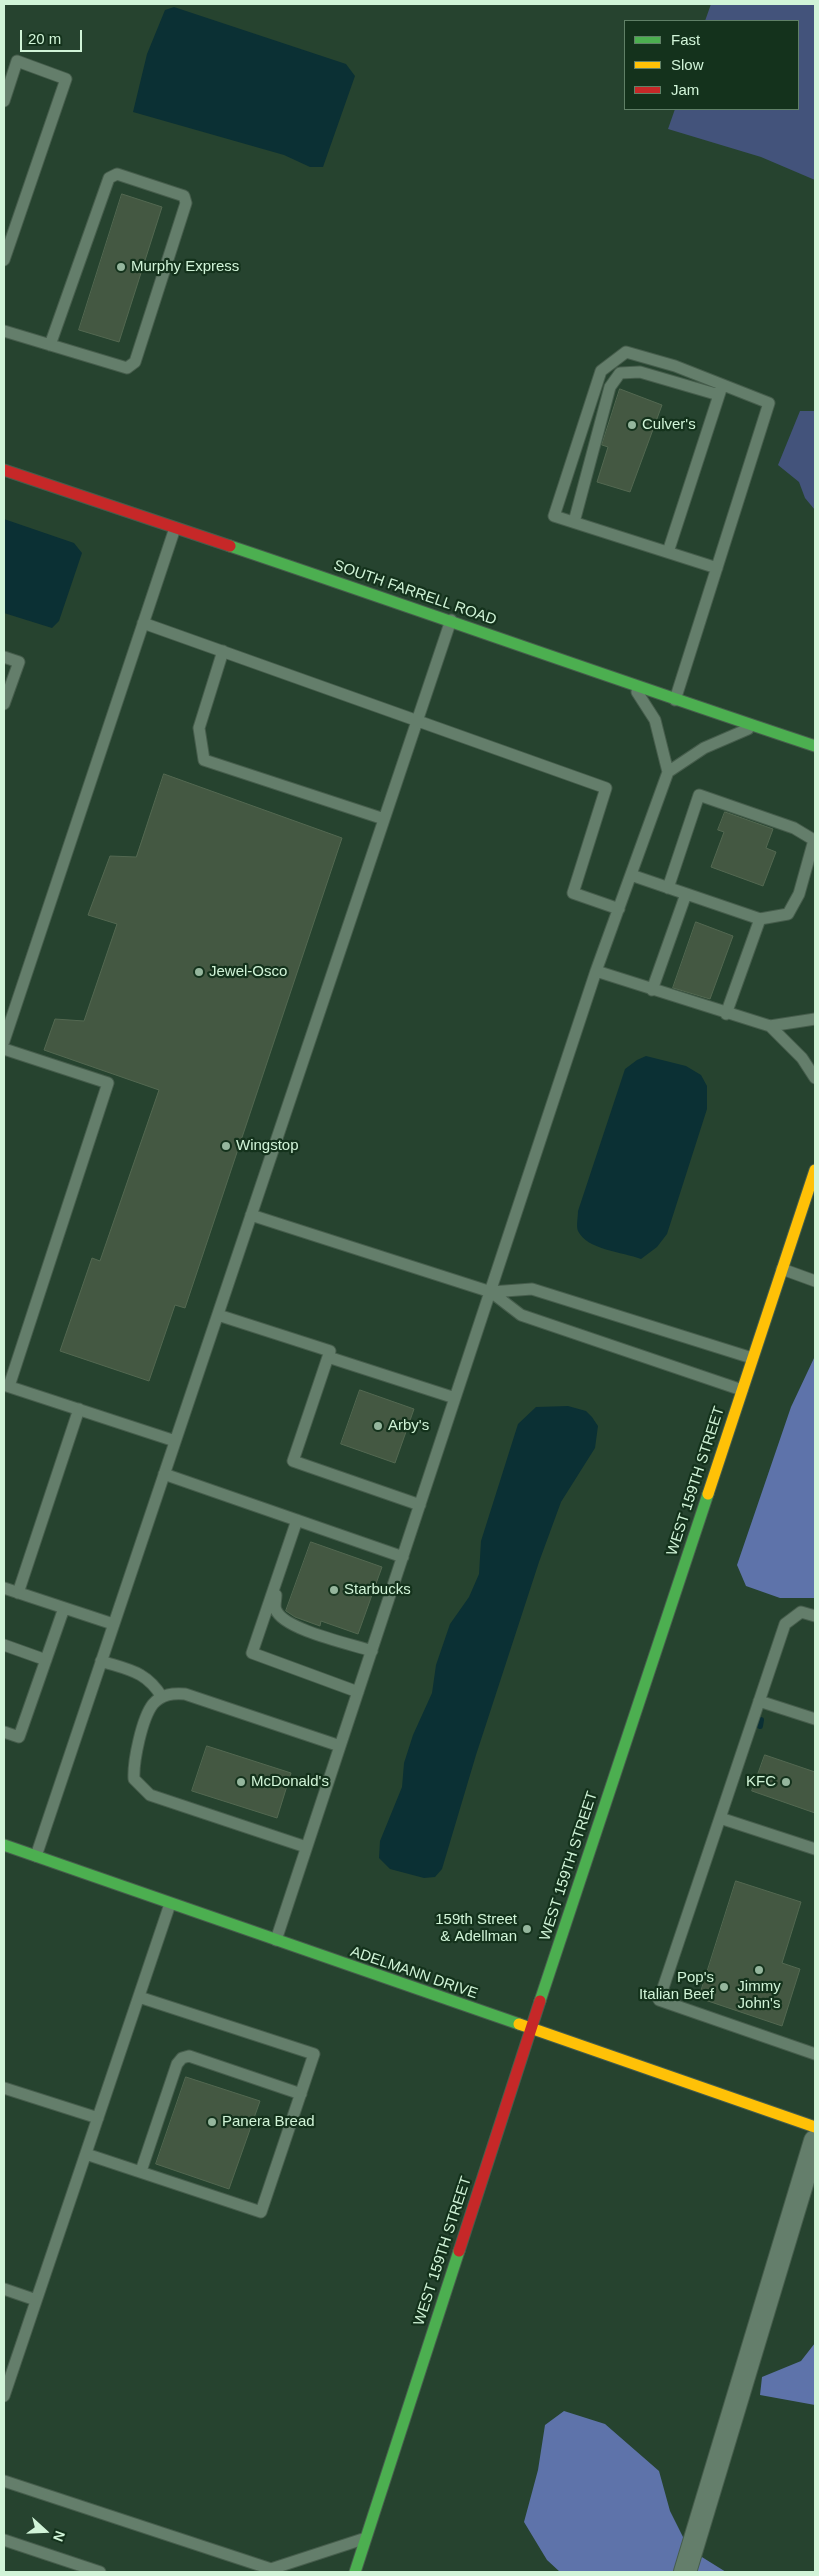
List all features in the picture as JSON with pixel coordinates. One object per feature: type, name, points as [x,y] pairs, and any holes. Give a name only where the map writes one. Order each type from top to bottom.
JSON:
[{"type":"street","name":"SOUTH FARRELL ROAD","points":[[4,470],[451,620],[633,686],[815,746]]},
{"type":"street","name":"WEST 159TH STREET","points":[[354,2572],[752,1358],[782,1269],[811,1199],[815,1170]]},
{"type":"street","name":"ADELMANN DRIVE","points":[[4,1845],[275,1941],[636,2063],[815,2127]]},
{"type":"street","points":[[684,2572],[815,2141]]},
{"type":"lane","points":[[4,101],[17,61],[66,78],[4,260]]},
{"type":"lane","points":[[4,332],[127,368],[135,362],[186,203],[184,196],[117,174],[109,178],[50,345]]},
{"type":"lane","points":[[717,568],[554,516],[600,371],[626,352],[675,366],[721,390]]},
{"type":"lane","points":[[574,522],[594,439],[610,388],[620,373],[640,372],[769,403],[676,700]]},
{"type":"lane","points":[[668,552],[721,390]]},
{"type":"lane","points":[[4,1041],[175,528]]},
{"type":"lane","points":[[35,1856],[451,620]]},
{"type":"lane","points":[[143,622],[418,719],[606,788],[573,893],[619,910]]},
{"type":"lane","points":[[223,651],[199,728],[204,760],[384,819]]},
{"type":"lane","points":[[4,656],[19,662],[4,704]]},
{"type":"lane","points":[[275,1941],[596,971],[668,772],[655,720],[633,686]]},
{"type":"lane","points":[[668,772],[704,748],[753,727]]},
{"type":"lane","points":[[631,875],[668,888],[760,919],[788,914],[798,894],[814,840],[794,828],[699,795],[668,888]]},
{"type":"lane","points":[[652,990],[686,894]]},
{"type":"lane","points":[[726,1014],[760,919]]},
{"type":"lane","points":[[596,971],[726,1014],[770,1026],[815,1019]]},
{"type":"lane","points":[[770,1026],[802,1058],[815,1078]]},
{"type":"lane","points":[[4,1048],[108,1083],[6,1386],[175,1441]]},
{"type":"lane","points":[[251,1215],[491,1292],[522,1315],[742,1390]]},
{"type":"lane","points":[[782,1269],[815,1281]]},
{"type":"lane","points":[[491,1292],[532,1289],[752,1358]]},
{"type":"lane","points":[[218,1315],[330,1351],[293,1461],[420,1505]]},
{"type":"lane","points":[[328,1357],[455,1398]]},
{"type":"lane","points":[[18,1593],[79,1409]]},
{"type":"lane","points":[[164,1474],[403,1557]]},
{"type":"lane","points":[[297,1520],[252,1653],[358,1692]]},
{"type":"lane","points":[[277,1581],[275,1609],[279,1616],[295,1627],[372,1651]]},
{"type":"lane","points":[[4,1588],[113,1624]]},
{"type":"lane","points":[[4,1732],[19,1737],[64,1608]]},
{"type":"lane","points":[[815,1616],[801,1612],[785,1624],[659,2000],[815,2054]]},
{"type":"lane","points":[[4,1645],[46,1660]]},
{"type":"lane","points":[[101,1661],[142,1675],[152,1682],[162,1697]]},
{"type":"lane","points":[[306,1847],[150,1795],[134,1779],[134,1753],[153,1705],[162,1697],[171,1693],[185,1694],[340,1746]]},
{"type":"lane","points":[[759,1701],[815,1720]]},
{"type":"lane","points":[[720,1818],[815,1849]]},
{"type":"lane","points":[[4,2396],[170,1904]]},
{"type":"lane","points":[[86,2154],[261,2212],[301,2094],[314,2054],[139,1997]]},
{"type":"lane","points":[[141,2171],[177,2064],[182,2058],[194,2058],[301,2094]]},
{"type":"lane","points":[[4,2088],[98,2118]]},
{"type":"lane","points":[[4,2289],[36,2300]]},
{"type":"lane","points":[[4,2481],[272,2570],[366,2538]]},
{"type":"lane","points":[[4,2540],[100,2572]]},
{"type":"shaded area","points":[[711,4],[815,4],[815,180],[761,157],[668,129],[675,110],[799,110],[799,20],[705,20]]},
{"type":"shaded area","points":[[174,7],[346,64],[355,76],[323,167],[310,167],[284,155],[133,112],[147,54],[165,10]]},
{"type":"shaded area","points":[[800,411],[815,411],[815,510],[805,498],[799,482],[778,465]]},
{"type":"shaded area","points":[[4,519],[74,543],[82,553],[59,621],[52,628],[4,613]]},
{"type":"shaded area","points":[[646,1056],[686,1066],[701,1075],[707,1086],[707,1109],[667,1234],[657,1247],[641,1259],[606,1250],[589,1242],[578,1231],[577,1224],[578,1211],[625,1069]]},
{"type":"shaded area","points":[[815,1356],[815,1598],[780,1598],[746,1586],[737,1565],[791,1407]]},
{"type":"shaded area","points":[[568,1406],[586,1411],[598,1426],[595,1448],[561,1502],[539,1562],[476,1755],[442,1869],[435,1877],[424,1878],[390,1869],[379,1858],[380,1841],[402,1787],[404,1763],[413,1735],[432,1693],[436,1665],[450,1624],[469,1597],[479,1574],[481,1541],[518,1424],[536,1407]]},
{"type":"shaded area","points":[[815,2343],[815,2405],[760,2395],[762,2377],[801,2361]]},
{"type":"shaded area","points":[[564,2411],[605,2424],[659,2471],[670,2511],[689,2549],[726,2572],[560,2572],[547,2560],[524,2522],[538,2470],[545,2425]]},
{"type":"building","points":[[122,194],[162,207],[119,342],[79,330]]},
{"type":"building","name":"Culver's","points":[[620,389],[662,405],[630,492],[597,482],[608,447],[602,445]]},
{"type":"building","name":"Jewel-Osco","points":[[164,774],[342,838],[185,1308],[175,1305],[149,1381],[60,1351],[92,1258],[100,1261],[159,1090],[44,1050],[55,1019],[84,1021],[117,924],[88,915],[110,856],[136,857]]},
{"type":"building","points":[[725,812],[773,829],[766,848],[776,852],[763,886],[711,867],[724,832],[718,830]]},
{"type":"building","points":[[696,922],[733,936],[710,999],[673,988]]},
{"type":"building","name":"Arby's","points":[[360,1390],[414,1409],[395,1463],[341,1444]]},
{"type":"building","name":"Starbucks","points":[[311,1542],[382,1567],[358,1634],[321,1621],[320,1626],[295,1617],[286,1611]]},
{"type":"building","name":"McDonald's","points":[[207,1746],[291,1773],[277,1818],[192,1791]]},
{"type":"building","name":"KFC","points":[[765,1755],[815,1772],[815,1813],[752,1791]]},
{"type":"building","points":[[736,1881],[801,1902],[782,1963],[800,1969],[782,2026],[699,1998]]},
{"type":"building","points":[[186,2077],[260,2101],[229,2189],[156,2164]]},
{"type":"waterway","points":[[760,1726],[761,1720]]},
{"type":"traffic: fast","points":[[230,546],[815,746]]},
{"type":"traffic: fast","points":[[540,2001],[708,1494]]},
{"type":"traffic: fast","points":[[4,1845],[519,2024]]},
{"type":"traffic: fast","points":[[355,2572],[459,2251]]},
{"type":"traffic: slow","points":[[708,1494],[815,1170]]},
{"type":"traffic: slow","points":[[519,2024],[815,2127]]},
{"type":"traffic: jam","points":[[4,470],[230,546]]},
{"type":"traffic: jam","points":[[459,2251],[540,2001]]},
{"type":"place","name":"Murphy Express","points":[[121,267]]},
{"type":"place","name":"Culver's","points":[[632,425]]},
{"type":"place","name":"Jewel-Osco","points":[[199,972]]},
{"type":"place","name":"Wingstop","points":[[226,1146]]},
{"type":"place","name":"Arby's","points":[[378,1426]]},
{"type":"place","name":"Starbucks","points":[[334,1590]]},
{"type":"place","name":"McDonald's","points":[[241,1782]]},
{"type":"place","name":"KFC","points":[[786,1782]]},
{"type":"place","name":"159th Street & Adellman","points":[[527,1929]]},
{"type":"place","name":"Jimmy John's","points":[[759,1970]]},
{"type":"place","name":"Pop's Italian Beef","points":[[724,1987]]},
{"type":"place","name":"Panera Bread","points":[[212,2122]]}]
